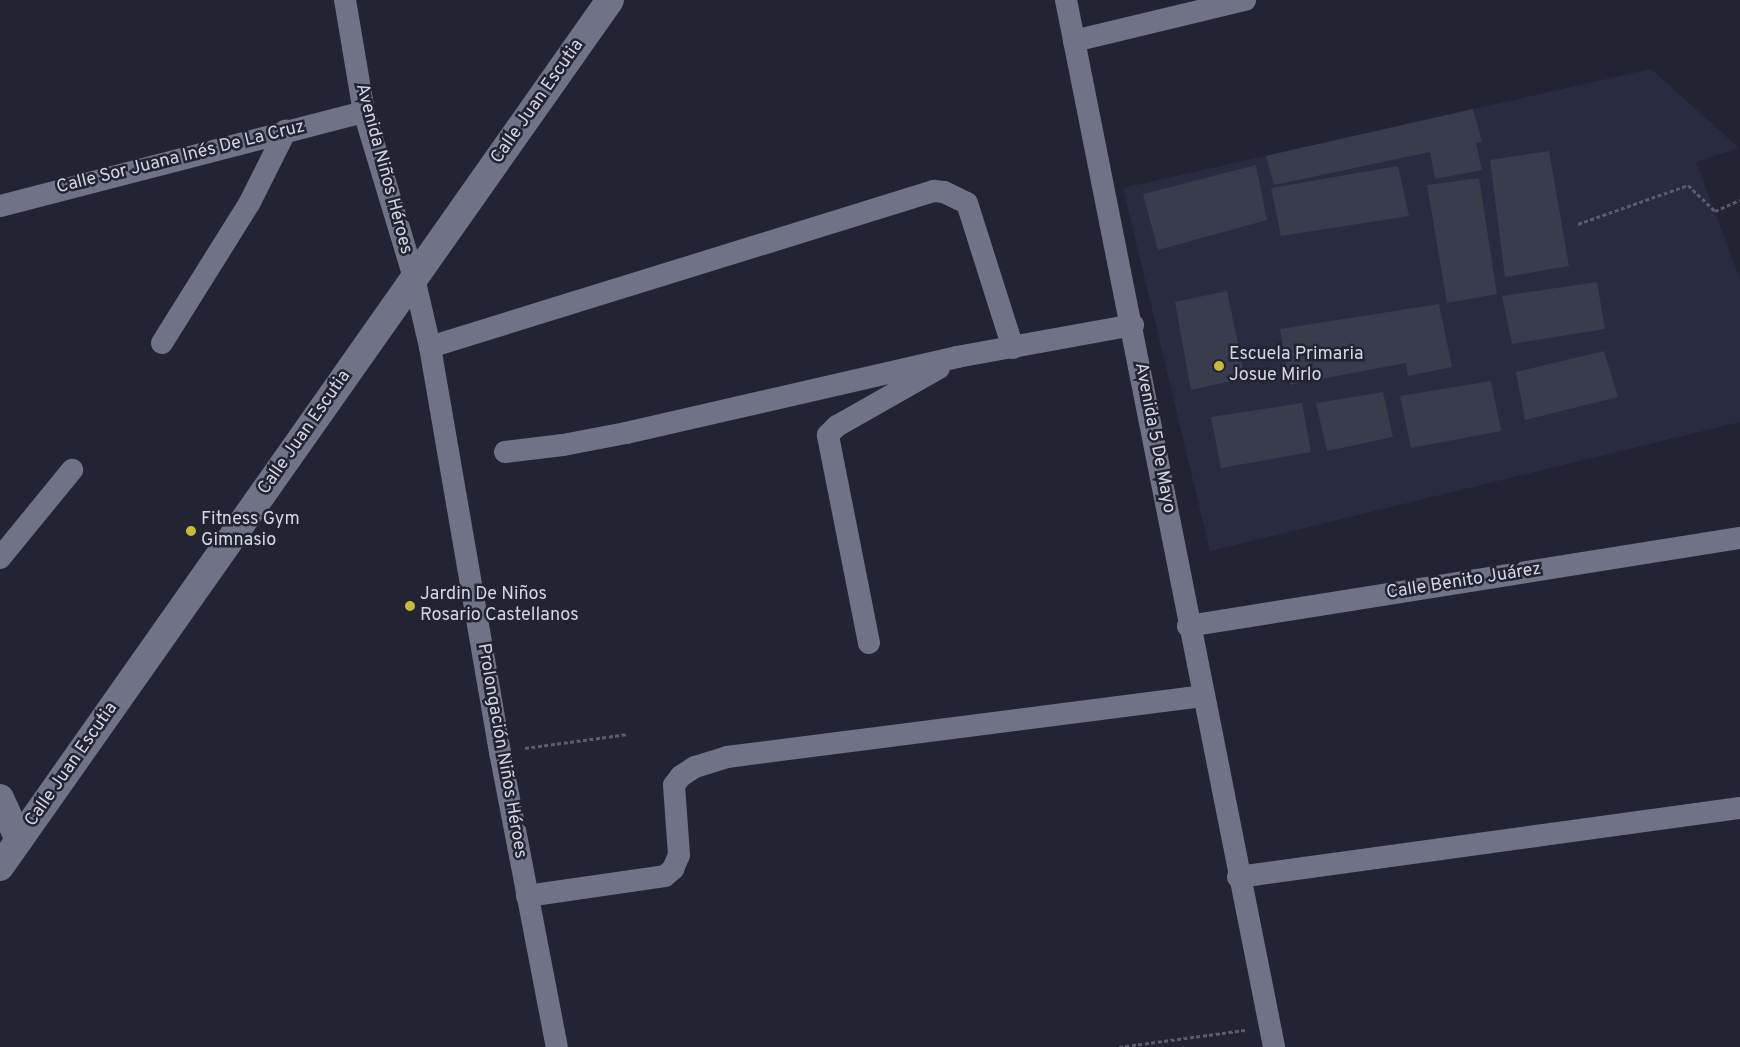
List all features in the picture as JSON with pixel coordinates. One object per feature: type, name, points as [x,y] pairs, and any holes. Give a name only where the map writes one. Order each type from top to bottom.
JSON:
[{"type":"street","name":"Avenida Niños Héroes","points":[[345,0],[364,112],[414,278]]},
{"type":"street","name":"Calle Juan Escutia","points":[[0,867],[610,0]]},
{"type":"street","name":"Avenida 5 De Mayo","points":[[1066,0],[1133,325],[1188,626],[1204,696],[1238,877],[1272,1037]]},
{"type":"street","points":[[1074,41],[1245,0]]},
{"type":"street","name":"Calle Sor Juana Inés De La Cruz","points":[[0,206],[286,130],[364,112]]},
{"type":"street","points":[[162,343],[250,202],[286,130]]},
{"type":"street","points":[[430,347],[934,191],[944,192],[967,203],[1012,348]]},
{"type":"street","name":"Prolongación Niños Héroes","points":[[414,278],[430,347],[500,752],[557,1047]]},
{"type":"street","points":[[506,452],[562,446],[957,357],[1133,325]]},
{"type":"street","points":[[869,643],[828,435],[837,426],[957,357]]},
{"type":"street","points":[[0,558],[72,470]]},
{"type":"street","name":"Calle Benito Juárez","points":[[1188,626],[1740,538]]},
{"type":"street","points":[[527,896],[665,876],[673,869],[679,855],[674,785],[681,776],[703,764],[727,757],[1204,696]]},
{"type":"street","points":[[0,798],[19,840]]},
{"type":"street","points":[[1238,877],[1740,808]]},
{"type":"path","points":[[1578,224],[1688,185],[1715,211],[1740,200]]},
{"type":"path","points":[[500,752],[628,734]]},
{"type":"path","points":[[1119,1047],[1272,1037]]},
{"type":"shaded area","points":[[1651,69],[1739,148],[1696,162],[1740,279],[1740,422],[1210,551],[1123,188]]},
{"type":"building","points":[[1473,109],[1482,142],[1476,143],[1482,170],[1435,179],[1430,152],[1274,185],[1266,156]]},
{"type":"building","points":[[1549,151],[1569,266],[1505,277],[1490,160]]},
{"type":"building","points":[[1256,165],[1267,220],[1158,250],[1143,194]]},
{"type":"building","points":[[1398,166],[1409,216],[1281,236],[1271,188]]},
{"type":"building","points":[[1479,178],[1497,294],[1447,303],[1427,185]]},
{"type":"building","points":[[1597,282],[1605,329],[1512,344],[1502,296]]},
{"type":"building","points":[[1227,291],[1245,378],[1191,390],[1175,302]]},
{"type":"building","points":[[1439,304],[1452,367],[1408,376],[1406,363],[1289,385],[1280,329]]},
{"type":"building","points":[[1604,351],[1618,397],[1525,420],[1516,372]]},
{"type":"building","points":[[1491,381],[1501,431],[1411,448],[1400,396]]},
{"type":"building","points":[[1383,392],[1393,437],[1327,451],[1316,403]]},
{"type":"building","points":[[1302,403],[1311,452],[1221,468],[1211,417]]},
{"type":"place","name":"Escuela Primaria Josue Mirlo","points":[[1219,366]]},
{"type":"place","name":"Fitness Gym Gimnasio","points":[[191,531]]},
{"type":"place","name":"Jardin De Niños Rosario Castellanos","points":[[410,606]]}]
